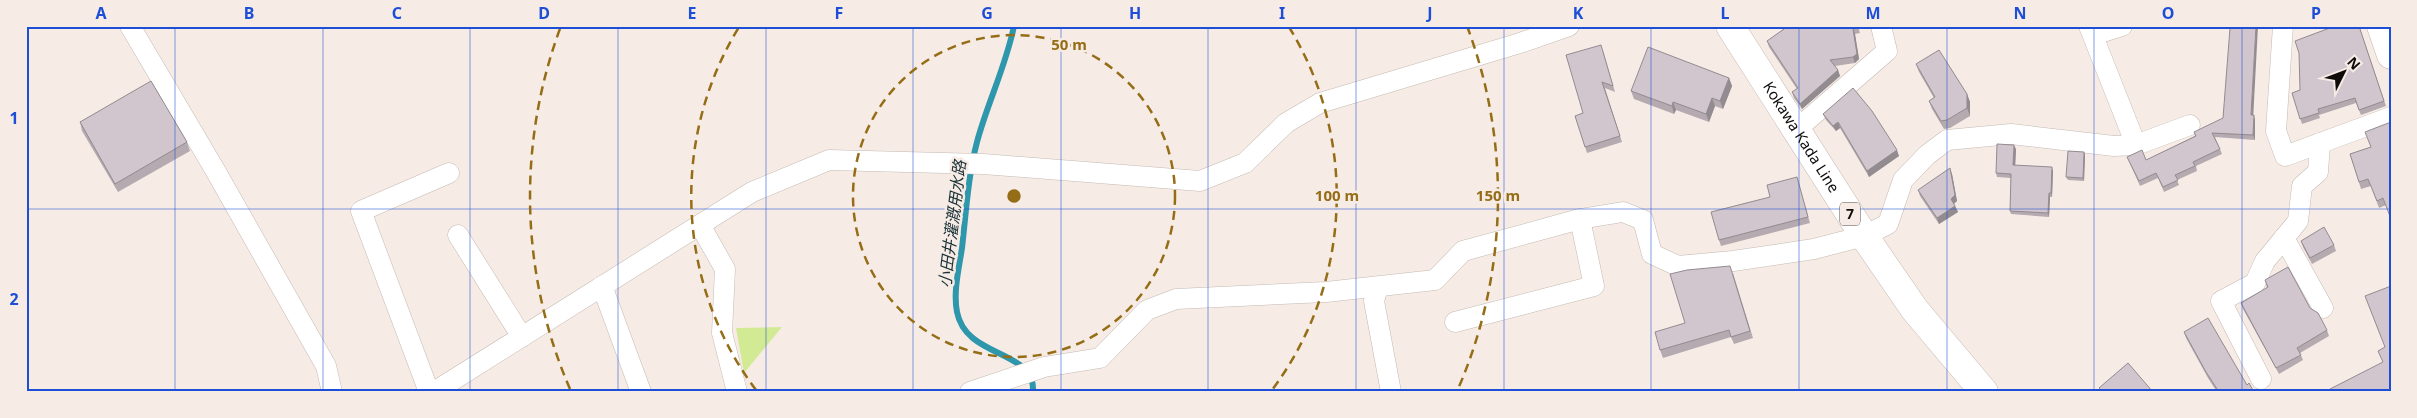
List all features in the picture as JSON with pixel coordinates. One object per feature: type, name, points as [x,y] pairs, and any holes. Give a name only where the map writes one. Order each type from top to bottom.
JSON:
[{"type":"main road","name":"Kokawa Kada Line","points":[[1730,26],[1864,236],[1915,310],[1984,392]]},
{"type":"main road","points":[[2381,26],[2391,54]]},
{"type":"street","points":[[130,26],[216,170],[326,366],[332,392]]},
{"type":"street","points":[[434,392],[752,192],[829,160],[983,164],[1200,181],[1244,164],[1286,123],[1320,104],[1520,43],[1569,26]]},
{"type":"street","points":[[1797,129],[1887,51],[1881,26]]},
{"type":"street","points":[[2122,26],[2091,31],[2136,145]]},
{"type":"street","points":[[2283,26],[2276,131],[2285,156],[2391,117]]},
{"type":"street","points":[[970,392],[1044,367],[1100,358],[1147,310],[1176,299],[1326,292],[1436,280],[1463,251],[1580,219],[1623,212],[1643,220],[1652,254],[1678,266],[1814,249],[1864,236],[1888,224],[1903,180],[1927,155],[1947,140],[2012,134],[2114,146],[2136,145],[2190,124]]},
{"type":"street","points":[[2261,379],[2221,301],[2255,283],[2265,261],[2298,221],[2302,186],[2318,172],[2320,143]]},
{"type":"street","points":[[429,392],[361,211],[450,174]]},
{"type":"street","points":[[1455,322],[1594,286],[1580,219]]},
{"type":"street","points":[[700,226],[725,269],[722,333],[737,392]]},
{"type":"street","points":[[458,235],[522,337]]},
{"type":"street","points":[[2284,238],[2323,308]]},
{"type":"street","points":[[602,286],[641,392]]},
{"type":"street","points":[[1378,287],[1374,301],[1391,392]]},
{"type":"green space","points":[[782,327],[744,373],[736,328]]},
{"type":"building","points":[[1782,26],[1857,26],[1858,28],[1853,29],[1857,54],[1853,57],[1830,60],[1838,70],[1800,104],[1792,92],[1798,88],[1767,41],[1784,29]]},
{"type":"building","points":[[2236,26],[2256,26],[2251,115],[2254,115],[2253,135],[2212,133],[2220,149],[2193,162],[2195,166],[2175,175],[2178,180],[2163,187],[2156,173],[2139,181],[2127,157],[2142,150],[2146,160],[2196,136],[2194,132],[2223,118],[2230,28]]},
{"type":"building","points":[[2335,26],[2359,26],[2384,101],[2359,110],[2355,98],[2318,109],[2319,113],[2300,119],[2292,93],[2300,90],[2299,53],[2295,41]]},
{"type":"building","points":[[1601,45],[1613,86],[1602,82],[1620,136],[1585,147],[1575,116],[1583,113],[1566,55]]},
{"type":"building","points":[[1648,47],[1729,78],[1720,101],[1712,98],[1706,114],[1673,102],[1672,106],[1631,91]]},
{"type":"building","points":[[1939,50],[1967,94],[1967,108],[1947,120],[1941,121],[1929,101],[1935,97],[1916,64]]},
{"type":"building","points":[[151,81],[187,142],[115,184],[80,122]]},
{"type":"building","points":[[1853,88],[1872,111],[1897,150],[1867,171],[1838,122],[1833,126],[1823,114]]},
{"type":"building","points":[[2391,122],[2391,219],[2383,198],[2377,201],[2368,179],[2359,182],[2350,154],[2371,147],[2365,132]]},
{"type":"building","points":[[1997,144],[2014,145],[2013,165],[2052,167],[2048,213],[2010,211],[2011,174],[1996,173]]},
{"type":"building","points":[[2068,151],[2084,152],[2083,178],[2066,177]]},
{"type":"building","points":[[1950,168],[1955,195],[1951,199],[1955,206],[1937,218],[1918,190]]},
{"type":"building","points":[[1797,177],[1808,217],[1719,240],[1711,212],[1770,197],[1767,185]]},
{"type":"building","points":[[2324,227],[2334,245],[2310,258],[2301,241]]},
{"type":"building","points":[[1730,266],[1750,331],[1731,337],[1729,330],[1660,350],[1655,332],[1685,323],[1670,274],[1687,270]]},
{"type":"building","points":[[2288,267],[2310,308],[2318,313],[2327,330],[2297,348],[2301,355],[2276,368],[2241,303],[2268,287],[2265,280]]},
{"type":"building","points":[[2391,286],[2391,392],[2332,392],[2330,389],[2383,362],[2378,351],[2385,347],[2365,296]]},
{"type":"building","points":[[2208,318],[2247,385],[2249,383],[2254,392],[2219,392],[2206,372],[2184,332]]},
{"type":"building","points":[[2128,363],[2153,392],[2103,392],[2099,388]]},
{"type":"waterway","name":"小田井灌漑用水路","points":[[1014,26],[1011,41],[981,128],[974,155],[957,280],[956,304],[963,327],[973,338],[986,347],[1013,360],[1024,368],[1031,378],[1033,392]]}]
